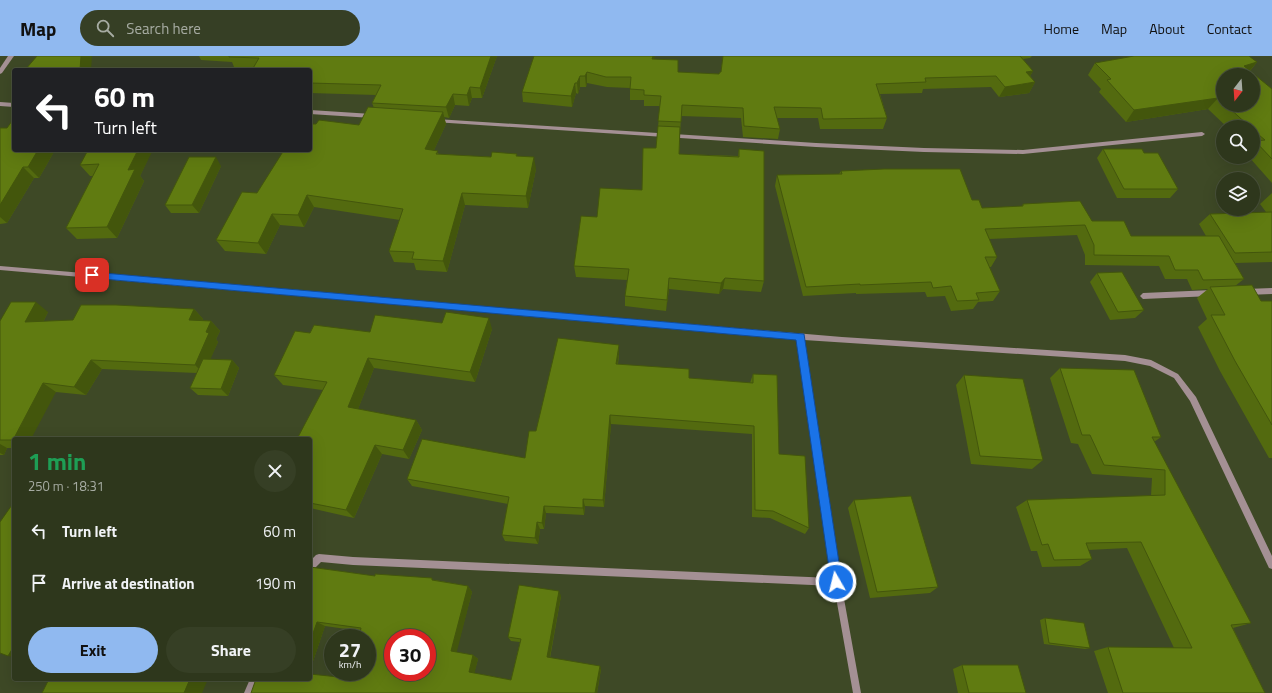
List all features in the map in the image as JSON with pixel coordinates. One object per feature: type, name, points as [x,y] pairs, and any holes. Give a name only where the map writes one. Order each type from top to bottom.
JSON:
[{"type":"street","points":[[0,72],[11,56]]},
{"type":"street","points":[[0,104],[12,105]]},
{"type":"street","points":[[312,112],[381,117]]},
{"type":"street","points":[[428,120],[816,145],[924,150],[1023,152],[1202,134]]},
{"type":"street","points":[[0,268],[800,336],[1125,358],[1150,363],[1176,376],[1192,399],[1272,565]]},
{"type":"street","points":[[1237,292],[1272,291]]},
{"type":"street","points":[[1142,296],[1221,293]]},
{"type":"street","points":[[800,336],[836,582],[857,693]]},
{"type":"street","points":[[312,565],[319,558],[836,582]]},
{"type":"street","points":[[248,693],[253,681]]},
{"type":"building","points":[[37,56],[81,56],[80,68],[27,68]]},
{"type":"building","points":[[491,56],[480,88],[470,87],[467,95],[453,94],[446,107],[372,103],[381,85],[312,83],[312,68],[253,68],[259,58],[229,57]]},
{"type":"building","points":[[534,56],[653,56],[652,59],[678,60],[678,72],[719,74],[721,72],[723,56],[1020,56],[1033,71],[1026,72],[1035,82],[1005,87],[996,76],[925,78],[926,82],[876,84],[887,118],[823,119],[821,108],[774,107],[780,129],[744,126],[743,108],[682,105],[681,122],[658,121],[661,96],[644,95],[644,90],[630,89],[631,77],[606,77],[587,72],[585,76],[580,76],[577,83],[575,83],[571,96],[522,92]]},
{"type":"building","points":[[1134,56],[1249,56],[1257,62],[1244,66],[1246,68],[1216,68],[1216,98],[1134,110],[1107,80],[1111,79],[1095,63]]},
{"type":"building","points":[[1260,79],[1272,89],[1272,159],[1260,146],[1260,140],[1265,140],[1260,136],[1260,120],[1242,120],[1234,112],[1260,112]]},
{"type":"building","points":[[368,107],[443,112],[425,149],[438,151],[436,154],[491,157],[492,152],[534,157],[526,196],[462,193],[443,261],[412,259],[414,252],[389,251],[403,209],[307,195],[298,215],[272,214],[258,243],[216,240],[242,192],[257,193],[283,152],[312,152],[312,124],[316,124],[319,120],[359,125]]},
{"type":"building","points":[[12,121],[12,152],[37,152],[28,167],[23,167],[0,205],[0,128],[7,128]]},
{"type":"building","points":[[658,126],[680,127],[679,154],[739,157],[739,149],[764,151],[764,281],[725,278],[721,283],[669,278],[667,300],[625,296],[629,269],[574,266],[581,216],[597,217],[600,188],[642,190],[643,148],[656,148]]},
{"type":"building","points":[[1103,149],[1142,149],[1144,153],[1158,153],[1178,189],[1124,189]]},
{"type":"building","points":[[87,152],[137,152],[128,170],[135,169],[107,227],[66,228],[99,164],[80,165]]},
{"type":"building","points":[[189,157],[216,157],[192,205],[165,205]]},
{"type":"building","points":[[884,169],[960,169],[972,200],[979,200],[982,208],[1080,201],[1092,221],[1124,221],[1131,236],[1219,236],[1244,279],[1203,280],[1198,270],[1175,270],[1169,256],[1094,255],[1094,245],[1085,225],[985,229],[997,257],[985,257],[1000,291],[976,293],[979,300],[957,301],[951,286],[933,288],[931,282],[806,287],[777,175],[842,174],[841,171]]},
{"type":"building","points":[[1260,212],[1272,212],[1272,252],[1235,253],[1210,214],[1216,214],[1216,216],[1260,216]]},
{"type":"building","points":[[1122,272],[1144,310],[1118,312],[1097,273]]},
{"type":"building","points":[[1252,285],[1261,301],[1272,301],[1272,425],[1235,361],[1211,315],[1225,315],[1210,287]]},
{"type":"building","points":[[11,302],[36,302],[25,322],[73,320],[81,305],[116,305],[194,309],[189,320],[211,321],[206,332],[209,333],[195,365],[91,360],[74,387],[43,383],[15,437],[12,437],[12,440],[0,440],[0,321]]},
{"type":"building","points":[[446,312],[489,318],[470,372],[368,358],[348,407],[416,420],[403,450],[375,445],[346,510],[312,503],[312,437],[298,437],[327,382],[274,375],[295,331],[310,333],[314,325],[370,332],[375,315],[442,323]]},
{"type":"building","points":[[558,338],[619,345],[616,364],[689,369],[689,378],[753,383],[753,374],[777,375],[779,454],[805,456],[809,528],[773,511],[755,510],[754,426],[610,415],[603,500],[583,499],[583,508],[544,506],[542,523],[537,522],[535,538],[502,535],[509,497],[407,479],[422,439],[525,458],[529,431],[536,431]]},
{"type":"building","points":[[203,359],[232,360],[221,389],[190,388]]},
{"type":"building","points":[[1060,368],[1134,370],[1161,437],[1152,437],[1251,623],[1231,625],[1265,693],[1123,693],[1108,647],[1192,648],[1141,542],[1086,543],[1092,559],[1054,560],[1048,544],[1042,545],[1027,500],[1165,495],[1165,470],[1104,465],[1090,435],[1082,435]]},
{"type":"building","points":[[964,375],[1023,379],[1043,460],[980,456]]},
{"type":"building","points":[[911,496],[938,587],[877,592],[854,500]]},
{"type":"building","points":[[12,505],[12,649],[8,656],[0,653],[0,522]]},
{"type":"building","points":[[312,567],[375,576],[375,574],[432,578],[432,580],[468,586],[451,651],[473,655],[469,672],[511,680],[521,639],[508,637],[519,585],[559,591],[547,657],[600,666],[595,693],[251,693],[255,681],[312,681],[312,674],[324,675],[324,681],[376,681],[376,629],[317,622],[312,636]]},
{"type":"building","points":[[1045,618],[1084,623],[1090,648],[1049,643]]},
{"type":"building","points":[[962,665],[1018,665],[1026,693],[969,693]]},
{"type":"building","points":[[48,681],[189,681],[184,693],[42,693]]},
{"type":"route","points":[[92,275],[800,336],[836,582]]}]
